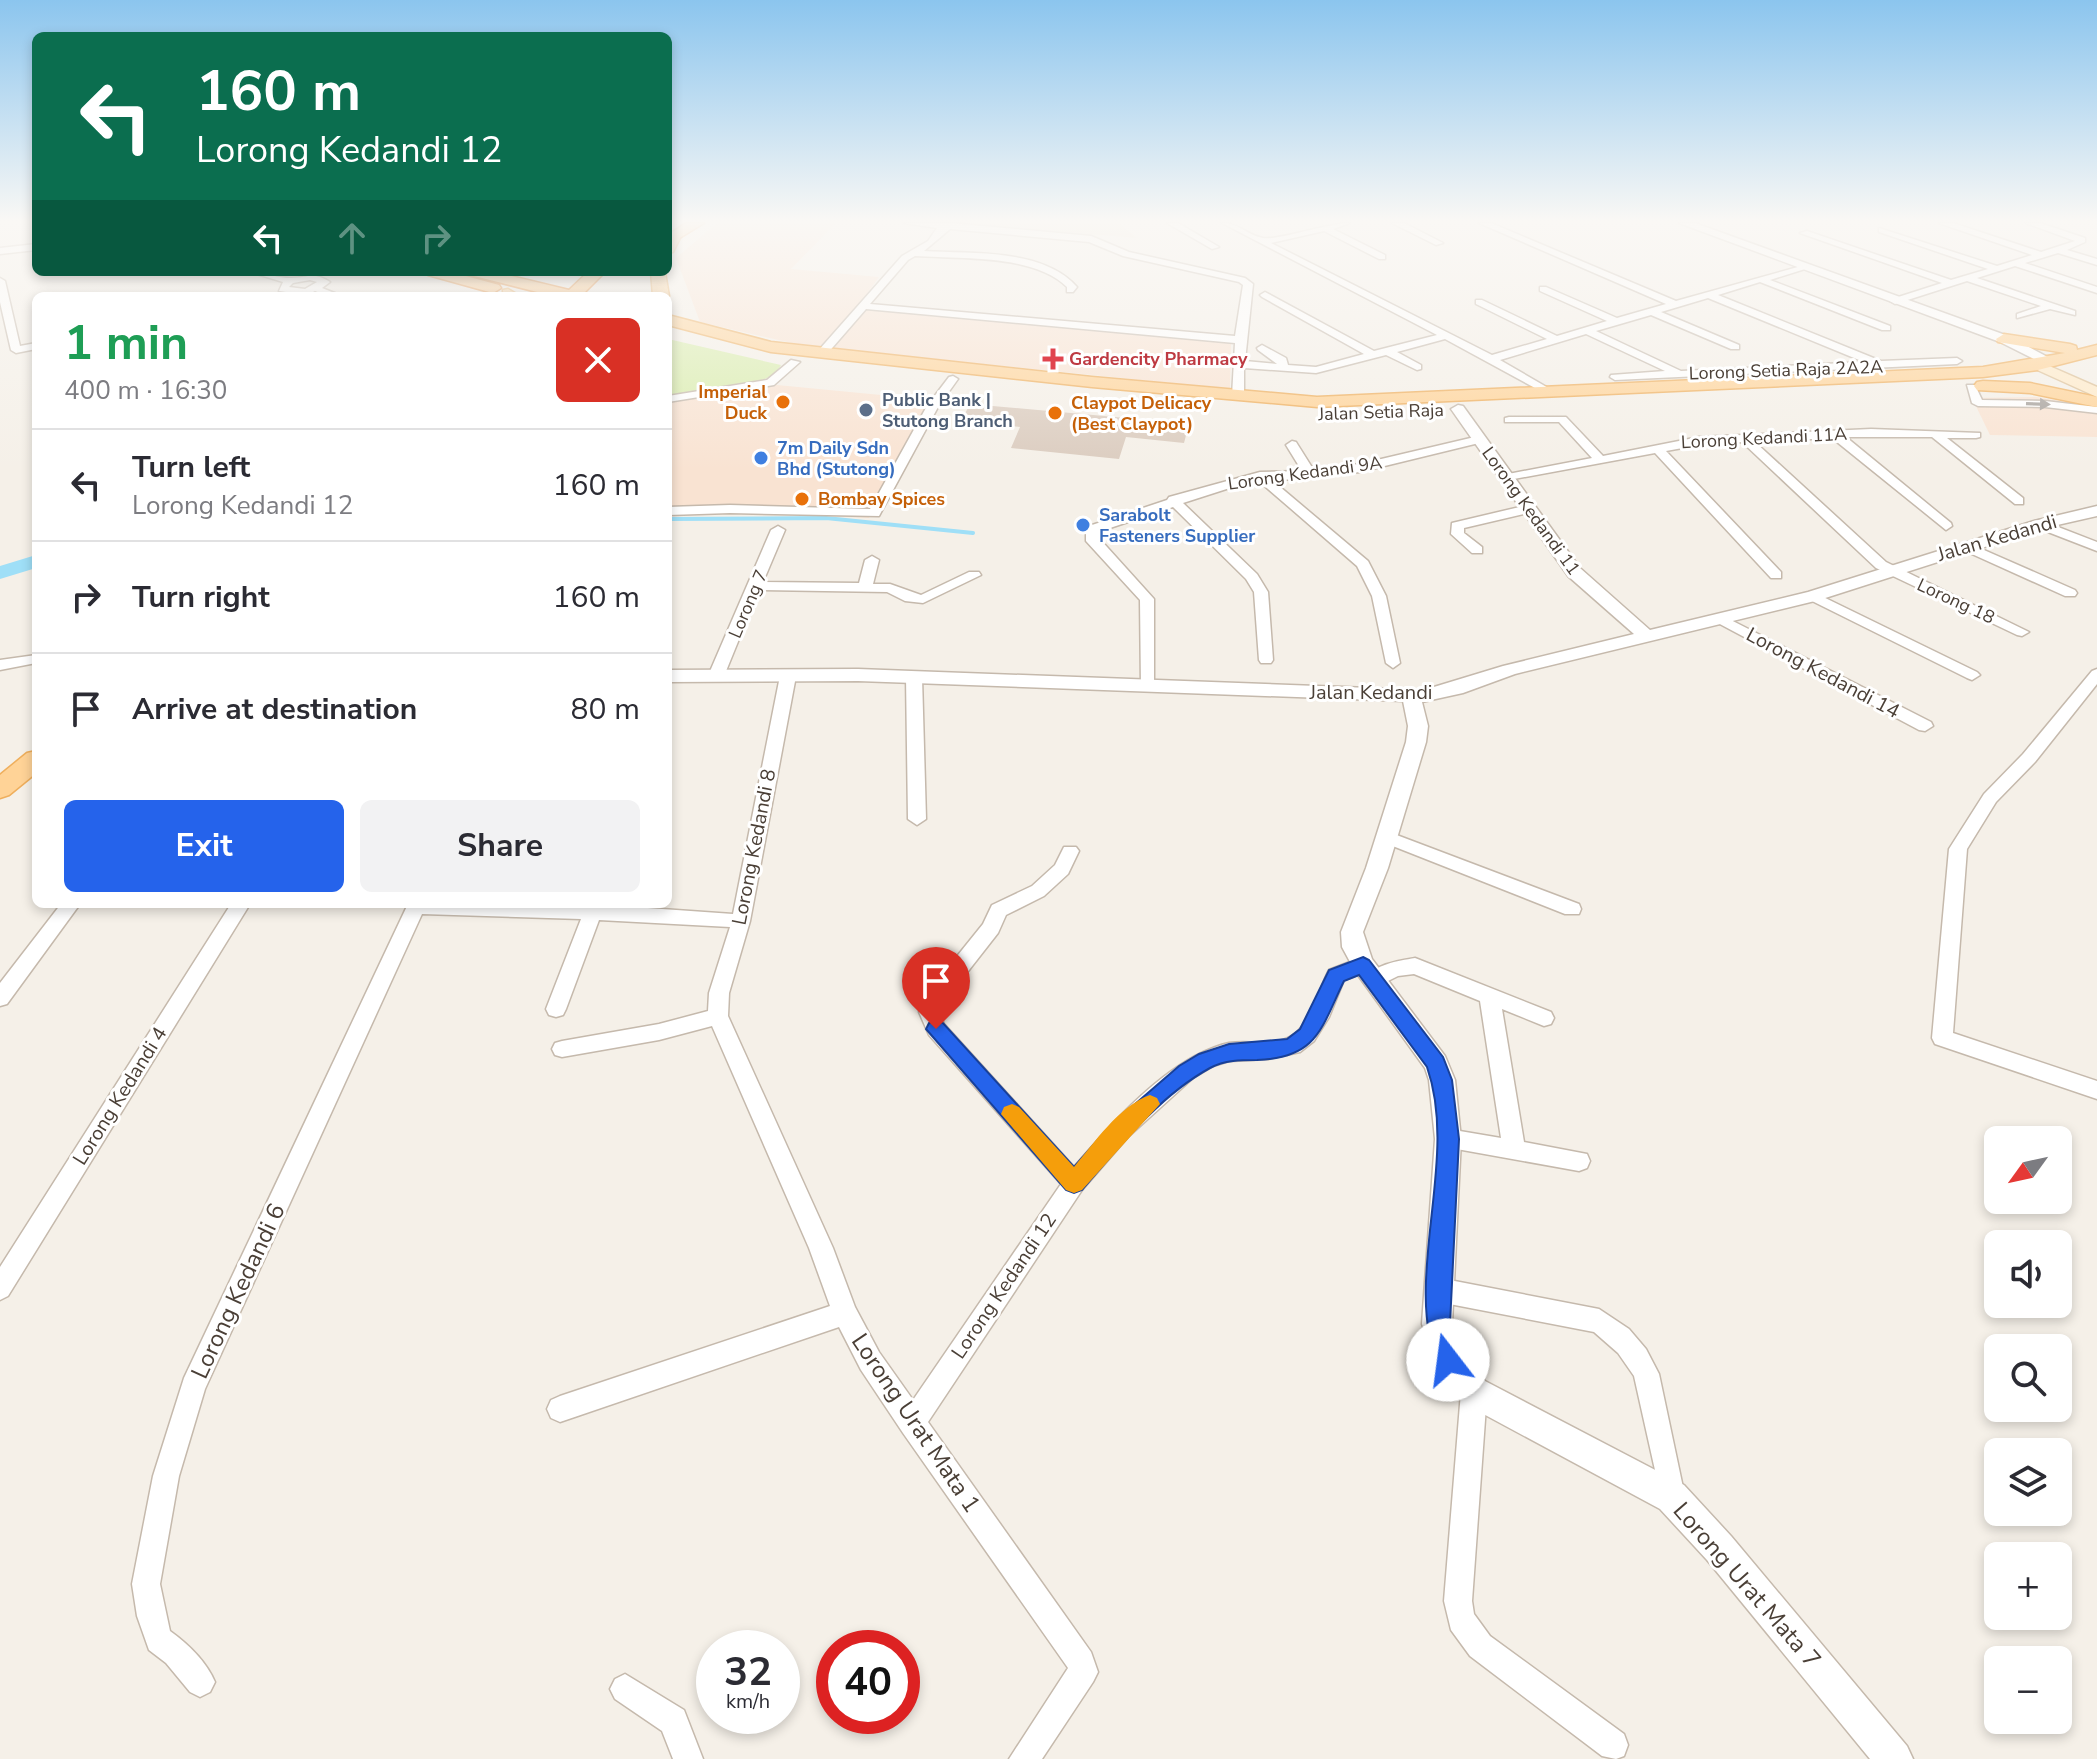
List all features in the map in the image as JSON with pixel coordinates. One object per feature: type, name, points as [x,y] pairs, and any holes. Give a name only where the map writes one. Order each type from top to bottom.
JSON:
[{"type":"main road","name":"Jalan Setia Raja","points":[[672,325],[771,347],[1295,400],[1347,401],[1546,391],[1977,387]]},
{"type":"main road","name":"Jalan Setia Raja","points":[[672,325],[795,362],[1301,414],[1418,412],[1977,387],[2054,368],[2097,364]]},
{"type":"main road","points":[[1999,340],[2046,347],[2097,349]]},
{"type":"main road","points":[[1977,387],[2006,361],[2007,354],[1999,340]]},
{"type":"main road","name":"Jalan Setia Raja","points":[[2054,368],[2097,349]]},
{"type":"main road","points":[[904,362],[951,371],[954,373],[953,379]]},
{"type":"main road","points":[[2054,368],[2097,383]]},
{"type":"main road","points":[[2054,368],[2097,393]]},
{"type":"main road","points":[[1977,387],[2030,388],[2097,402]]},
{"type":"main road","points":[[1546,391],[1567,399],[1624,397],[1641,400]]},
{"type":"main road","points":[[1238,396],[1255,406],[1316,410],[1398,408],[1418,412]]},
{"type":"main road","points":[[1295,400],[1304,405],[1324,406],[1439,401],[1458,409]]},
{"type":"main road","points":[[0,771],[32,744]]},
{"type":"main road","points":[[0,789],[32,762]]},
{"type":"street","points":[[6,305],[16,350],[32,347]]},
{"type":"street","points":[[1238,396],[1245,305]]},
{"type":"street","points":[[1283,305],[1373,355]]},
{"type":"street","points":[[1385,305],[1546,391]]},
{"type":"street","points":[[1485,305],[1554,339]]},
{"type":"street","points":[[1579,305],[1615,321]]},
{"type":"street","points":[[1491,359],[1670,305]]},
{"type":"street","points":[[1735,305],[1886,366]]},
{"type":"street","points":[[1827,305],[1886,328]]},
{"type":"street","points":[[1907,305],[1999,340],[2054,368]]},
{"type":"street","points":[[822,353],[863,306],[1240,340]]},
{"type":"street","points":[[2021,316],[2050,306],[2071,313]]},
{"type":"street","points":[[1651,311],[1735,347]]},
{"type":"street","points":[[1586,330],[1679,374]]},
{"type":"street","points":[[1240,364],[1316,370],[1445,336]]},
{"type":"street","points":[[1262,348],[1282,360],[1283,368]]},
{"type":"street","points":[[1387,351],[1417,367]]},
{"type":"street","name":"Lorong Setia Raja 2A2A","points":[[1615,377],[1957,361]]},
{"type":"street","points":[[672,398],[770,383],[795,362]]},
{"type":"street","points":[[672,511],[874,513],[933,406],[953,379]]},
{"type":"street","points":[[1977,387],[2045,404],[2097,410]]},
{"type":"street","name":"Lorong Kedandi 11","points":[[1458,409],[1574,572],[1647,637]]},
{"type":"street","points":[[1509,420],[1562,419],[1599,459]]},
{"type":"street","points":[[1834,433],[1946,526]]},
{"type":"street","name":"Lorong Kedandi 11A","points":[[1507,478],[1699,441],[1834,433],[1976,435]]},
{"type":"street","points":[[1936,435],[2019,501]]},
{"type":"street","name":"Lorong 18","points":[[1745,439],[1875,561],[2022,632]]},
{"type":"street","name":"Lorong Kedandi 9A","points":[[1146,686],[1147,599],[1091,538],[1089,532],[1173,500],[1260,476],[1360,468],[1479,440]]},
{"type":"street","points":[[1292,445],[1308,471]]},
{"type":"street","points":[[1656,447],[1776,575]]},
{"type":"street","points":[[1260,476],[1363,564],[1379,596],[1393,663]]},
{"type":"street","points":[[1173,500],[1257,585],[1264,611],[1266,660]]},
{"type":"street","points":[[1477,550],[1458,534],[1457,526],[1528,509]]},
{"type":"street","name":"Jalan Kedandi","points":[[672,676],[914,677],[1411,697],[1456,689],[1509,670],[1813,596],[2040,524],[2097,511]]},
{"type":"street","points":[[2040,524],[2097,547]]},
{"type":"street","name":"Lorong 7","points":[[716,676],[778,530]]},
{"type":"street","points":[[1968,547],[2070,593]]},
{"type":"street","points":[[865,587],[872,560]]},
{"type":"street","points":[[756,586],[890,588],[910,598],[923,599],[974,575]]},
{"type":"street","points":[[1813,596],[1972,675]]},
{"type":"street","name":"Lorong Kedandi 14","points":[[1721,619],[1925,726]]},
{"type":"street","points":[[0,665],[32,660]]},
{"type":"street","points":[[2097,674],[2029,758],[1990,798],[1958,849],[1942,1038],[2097,1090]]},
{"type":"street","name":"Lorong Kedandi 8","points":[[718,1016],[719,993],[741,921],[788,676]]},
{"type":"street","points":[[914,677],[917,819]]},
{"type":"street","points":[[1368,972],[1354,947],[1352,932],[1386,837],[1418,731],[1456,689]]},
{"type":"street","points":[[1369,695],[1409,720],[1418,731]]},
{"type":"street","points":[[1411,697],[1418,731]]},
{"type":"street","points":[[1386,837],[1572,909]]},
{"type":"street","points":[[1070,851],[1062,869],[1038,891],[999,910],[991,928],[936,997],[929,1012],[936,1029],[1074,1183]]},
{"type":"street","points":[[0,998],[68,908]]},
{"type":"street","name":"Lorong Kedandi 4","points":[[0,1288],[238,908]]},
{"type":"street","name":"Lorong Kedandi 6","points":[[200,1682],[176,1653],[159,1640],[146,1584],[178,1428],[199,1373],[416,908]]},
{"type":"street","points":[[529,908],[585,909],[741,921]]},
{"type":"street","points":[[556,1009],[585,909]]},
{"type":"street","name":"Lorong Kedandi 12","points":[[912,1424],[1074,1183],[1120,1130],[1186,1072],[1206,1060],[1229,1052],[1268,1051],[1293,1046],[1307,1035],[1336,975],[1415,966],[1490,999],[1544,1018]]},
{"type":"street","name":"Lorong Urat Mata 7","points":[[1368,972],[1436,1063],[1442,1080],[1448,1139],[1437,1324],[1448,1360],[1474,1392],[1672,1497],[1719,1548],[1894,1759]]},
{"type":"street","points":[[1490,999],[1514,1149]]},
{"type":"street","points":[[562,1049],[659,1032],[718,1016]]},
{"type":"street","name":"Lorong Urat Mata 1","points":[[718,1016],[821,1248],[845,1313],[870,1361],[1081,1662],[1083,1672],[1072,1691],[1024,1759]]},
{"type":"street","points":[[1448,1139],[1579,1161]]},
{"type":"street","points":[[1439,1290],[1599,1321],[1621,1336],[1646,1374],[1672,1497]]},
{"type":"street","points":[[560,1409],[845,1313]]},
{"type":"street","points":[[1474,1392],[1458,1601],[1461,1620],[1492,1656],[1613,1745]]},
{"type":"street","points":[[625,1689],[673,1721],[688,1759]]},
{"type":"shaded area","points":[[694,305],[859,305],[856,309],[1231,343],[1230,389],[805,346],[700,322]]},
{"type":"shaded area","points":[[777,385],[933,400],[869,518],[727,511],[672,514],[672,402]]},
{"type":"shaded area","points":[[2036,397],[2097,407],[2097,437],[1990,435],[1972,398]]},
{"type":"green space","points":[[672,340],[781,365],[774,374],[762,380],[713,391],[672,396]]},
{"type":"building","points":[[970,404],[1189,424],[1184,443],[1126,437],[1119,459],[1011,448],[1020,427],[961,421]]},
{"type":"waterway","points":[[672,519],[826,518],[973,533]]},
{"type":"waterway","points":[[0,573],[32,562]]},
{"type":"slow traffic","points":[[1012,1114],[1074,1183],[1120,1130],[1150,1104]]},
{"type":"place","name":"Gardencity Pharmacy","points":[[1053,359]]},
{"type":"place","name":"Imperial Duck","points":[[783,402]]},
{"type":"place","name":"Public Bank | Stutong Branch","points":[[866,410]]},
{"type":"place","name":"Claypot Delicacy (Best Claypot)","points":[[1055,413]]},
{"type":"place","name":"7m Daily Sdn Bhd (Stutong)","points":[[761,458]]},
{"type":"place","name":"Bombay Spices","points":[[802,499]]},
{"type":"place","name":"Sarabolt Fasteners Supplier","points":[[1083,525]]},
{"type":"route","points":[[936,1029],[1074,1183],[1120,1130],[1186,1072],[1206,1060],[1229,1052],[1268,1051],[1293,1046],[1307,1035],[1322,1011],[1336,975],[1363,965],[1436,1063],[1442,1080],[1448,1139],[1437,1324],[1448,1360]]}]
